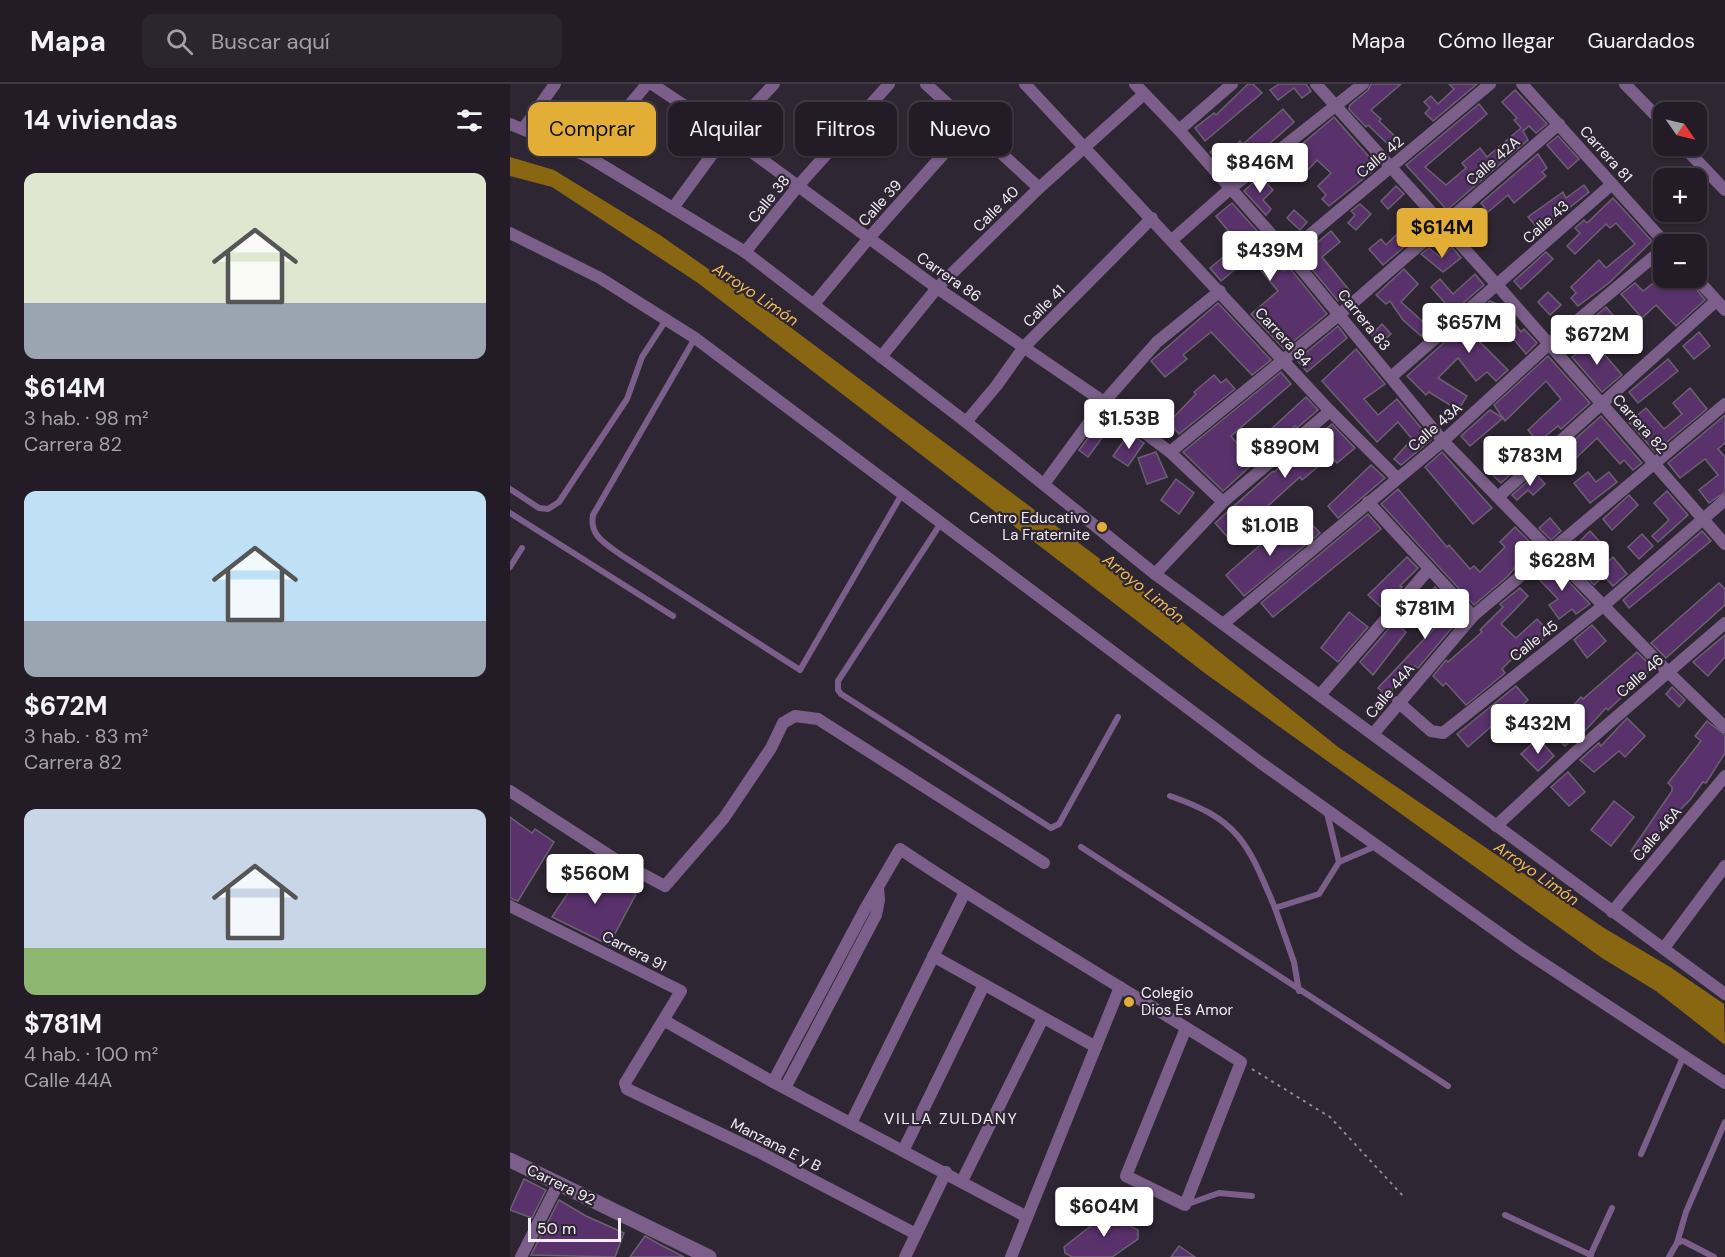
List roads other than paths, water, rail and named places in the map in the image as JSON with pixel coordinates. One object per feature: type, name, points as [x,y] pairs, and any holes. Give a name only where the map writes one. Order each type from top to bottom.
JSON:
[{"type":"street","points":[[523,129],[555,84]]},
{"type":"street","points":[[632,102],[647,84]]},
{"type":"street","name":"Carrera 86","points":[[651,84],[678,102]]},
{"type":"street","points":[[757,102],[774,84]]},
{"type":"street","name":"Calle 38","points":[[745,252],[798,186],[889,84]]},
{"type":"street","points":[[926,84],[946,102]]},
{"type":"street","name":"Carrera 84","points":[[1026,84],[1330,411],[1397,478]]},
{"type":"street","name":"Carrera 83","points":[[1135,84],[1232,188],[1340,314],[1443,441],[1668,672],[1725,727]]},
{"type":"street","points":[[1179,129],[1232,84]]},
{"type":"street","name":"Carrera 82","points":[[1316,84],[1725,544]]},
{"type":"street","points":[[1172,240],[1232,188],[1337,107],[1363,84]]},
{"type":"street","name":"Calle 42","points":[[1288,253],[1490,84]]},
{"type":"street","name":"Carrera 81","points":[[1522,84],[1657,234]]},
{"type":"street","points":[[1625,84],[1653,113]]},
{"type":"street","name":"Calle 40","points":[[881,357],[938,288],[1039,188],[1144,94]]},
{"type":"street","points":[[510,124],[528,131]]},
{"type":"street","name":"Calle 42A","points":[[1170,452],[1340,314],[1559,124]]},
{"type":"street","points":[[587,156],[745,252],[966,422],[1155,574],[1725,994]]},
{"type":"street","points":[[674,208],[711,156]]},
{"type":"street","name":"Carrera 86","points":[[757,156],[938,288],[1104,402],[1170,452],[1223,502]]},
{"type":"street","name":"Calle 39","points":[[814,304],[868,238],[941,156]]},
{"type":"street","points":[[1004,156],[1039,188]]},
{"type":"street","points":[[1693,156],[1725,190]]},
{"type":"street","name":"Calle 43","points":[[1391,377],[1498,286],[1612,184]]},
{"type":"street","name":"Calle 41","points":[[966,422],[997,385],[1024,347],[1152,218]]},
{"type":"street","points":[[510,233],[600,278],[695,338],[1377,846],[1526,952],[1725,1083]]},
{"type":"street","name":"Calle 43A","points":[[1223,624],[1443,441],[1549,344],[1653,258]]},
{"type":"street","points":[[1498,497],[1602,404],[1721,305],[1705,288]]},
{"type":"street","points":[[1044,484],[1104,402],[1157,342],[1220,291]]},
{"type":"street","name":"Calle 44A","points":[[1373,734],[1473,616],[1725,404]]},
{"type":"street","points":[[1155,574],[1223,502],[1330,411]]},
{"type":"street","name":"Calle 45","points":[[1398,702],[1431,731],[1443,733],[1603,606],[1725,500]]},
{"type":"street","points":[[1368,502],[1473,616]]},
{"type":"street","points":[[1320,695],[1429,569]]},
{"type":"street","name":"Calle 46","points":[[1496,826],[1725,623]]},
{"type":"street","points":[[510,791],[618,861],[665,886],[724,818],[771,748],[783,723],[795,716],[807,716],[818,719],[1044,863]]},
{"type":"street","name":"Calle 46A","points":[[1612,912],[1725,776]]},
{"type":"street","points":[[773,1082],[900,849],[965,892],[1120,987],[1241,1062],[1185,1205],[1126,1176],[1186,1028]]},
{"type":"street","points":[[1664,948],[1725,866]]},
{"type":"street","points":[[785,1088],[876,915],[879,900],[878,888]]},
{"type":"street","points":[[851,1123],[965,892]]},
{"type":"street","name":"Carrera 91","points":[[511,907],[681,991],[665,1021]]},
{"type":"street","points":[[933,956],[1096,1047]]},
{"type":"street","points":[[904,1149],[984,985]]},
{"type":"street","points":[[1011,1257],[1120,987]]},
{"type":"street","points":[[962,1181],[1043,1018]]},
{"type":"street","points":[[665,1021],[773,1082],[904,1149],[1027,1217]]},
{"type":"street","name":"Manzana E y B","points":[[665,1021],[625,1083],[627,1089],[757,1151],[916,1234]]},
{"type":"street","name":"Carrera 92","points":[[510,1160],[709,1257]]},
{"type":"street","points":[[905,1257],[946,1172]]},
{"type":"street","points":[[521,1257],[558,1184]]},
{"type":"lane","points":[[510,489],[539,508],[548,509],[559,502],[627,399],[642,357],[667,320]]},
{"type":"lane","points":[[695,338],[593,515],[591,523],[595,535],[621,555],[800,670],[902,494]]},
{"type":"lane","points":[[510,513],[673,616]]},
{"type":"lane","points":[[941,523],[838,681],[838,690],[841,694],[1051,828],[1059,824],[1118,717]]},
{"type":"lane","points":[[510,567],[522,548]]},
{"type":"lane","points":[[1170,796],[1218,817],[1239,834],[1257,865],[1275,908],[1294,962],[1299,991]]},
{"type":"lane","points":[[1326,809],[1339,862]]},
{"type":"lane","points":[[1275,908],[1319,894],[1339,862],[1377,846]]},
{"type":"lane","points":[[1081,848],[1448,1086]]},
{"type":"lane","points":[[1641,1154],[1684,1055]]},
{"type":"lane","points":[[1669,1257],[1677,1243],[1686,1212],[1725,1122]]},
{"type":"lane","points":[[1185,1205],[1219,1193],[1252,1196]]},
{"type":"lane","points":[[1505,1215],[1590,1256],[1612,1208]]},
{"type":"lane","points":[[1677,1243],[1683,1241],[1714,1257]]},
{"type":"place","name":"Centro Educativo La Fraternite","points":[[1102,527]]},
{"type":"place","name":"Colegio Dios Es Amor","points":[[1129,1002]]},
{"type":"district","name":"VILLA ZULDANY","points":[[951,1118]]},
{"type":"water label","name":"Arroyo Limón","points":[[756,294]]},
{"type":"water label","name":"Arroyo Limón","points":[[1144,588]]},
{"type":"water label","name":"Arroyo Limón","points":[[1537,873]]}]
